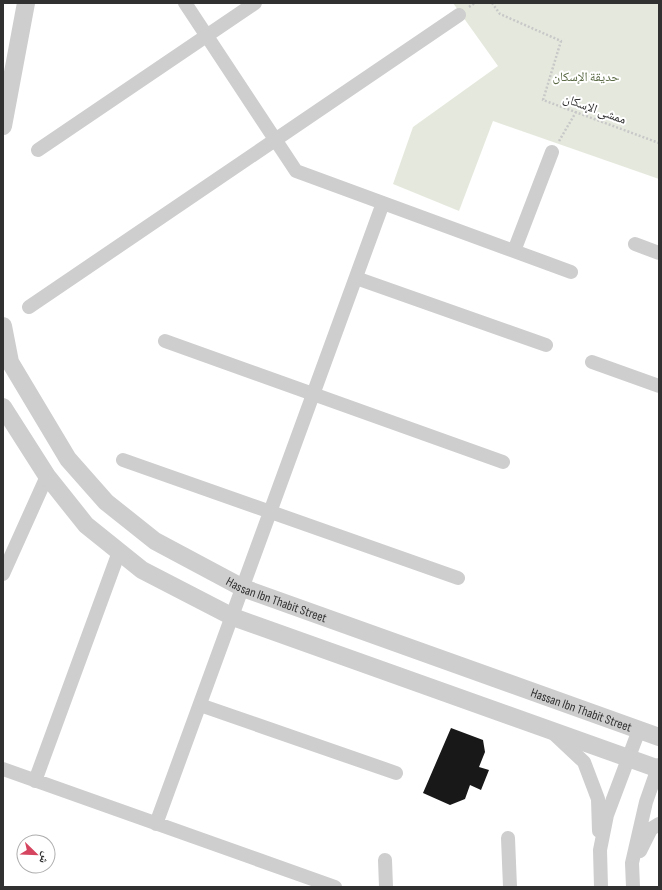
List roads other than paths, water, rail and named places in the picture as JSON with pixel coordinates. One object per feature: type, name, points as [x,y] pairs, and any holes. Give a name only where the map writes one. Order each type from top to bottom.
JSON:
[{"type":"street","points":[[3,126],[26,3]]},
{"type":"street","points":[[184,3],[296,171],[570,272]]},
{"type":"street","points":[[38,150],[255,3]]},
{"type":"street","points":[[29,308],[459,15]]},
{"type":"street","points":[[514,251],[552,152]]},
{"type":"street","points":[[156,824],[383,203]]},
{"type":"street","points":[[635,244],[659,253]]},
{"type":"street","points":[[356,278],[546,345]]},
{"type":"street","name":"Hassan Ibn Thabit Street","points":[[3,326],[7,364],[68,459],[106,502],[155,541],[243,588],[659,737]]},
{"type":"street","points":[[165,341],[503,462]]},
{"type":"street","points":[[592,362],[659,386]]},
{"type":"street","points":[[3,407],[47,476],[86,525],[142,570],[233,616],[659,768],[646,802],[632,863],[633,887]]},
{"type":"street","points":[[123,460],[458,578]]},
{"type":"street","points":[[3,574],[47,476]]},
{"type":"street","points":[[35,781],[119,552]]},
{"type":"street","points":[[200,705],[396,773]]},
{"type":"street","points":[[550,730],[584,762],[598,799],[601,887]]},
{"type":"street","points":[[600,850],[607,815],[639,730]]},
{"type":"street","points":[[3,769],[335,887]]},
{"type":"street","points":[[632,863],[652,829],[659,824]]},
{"type":"street","points":[[508,838],[510,887]]},
{"type":"street","points":[[385,860],[386,887]]},
{"type":"park label","name":"حديقة الإسكان","points":[[586,76]]}]
